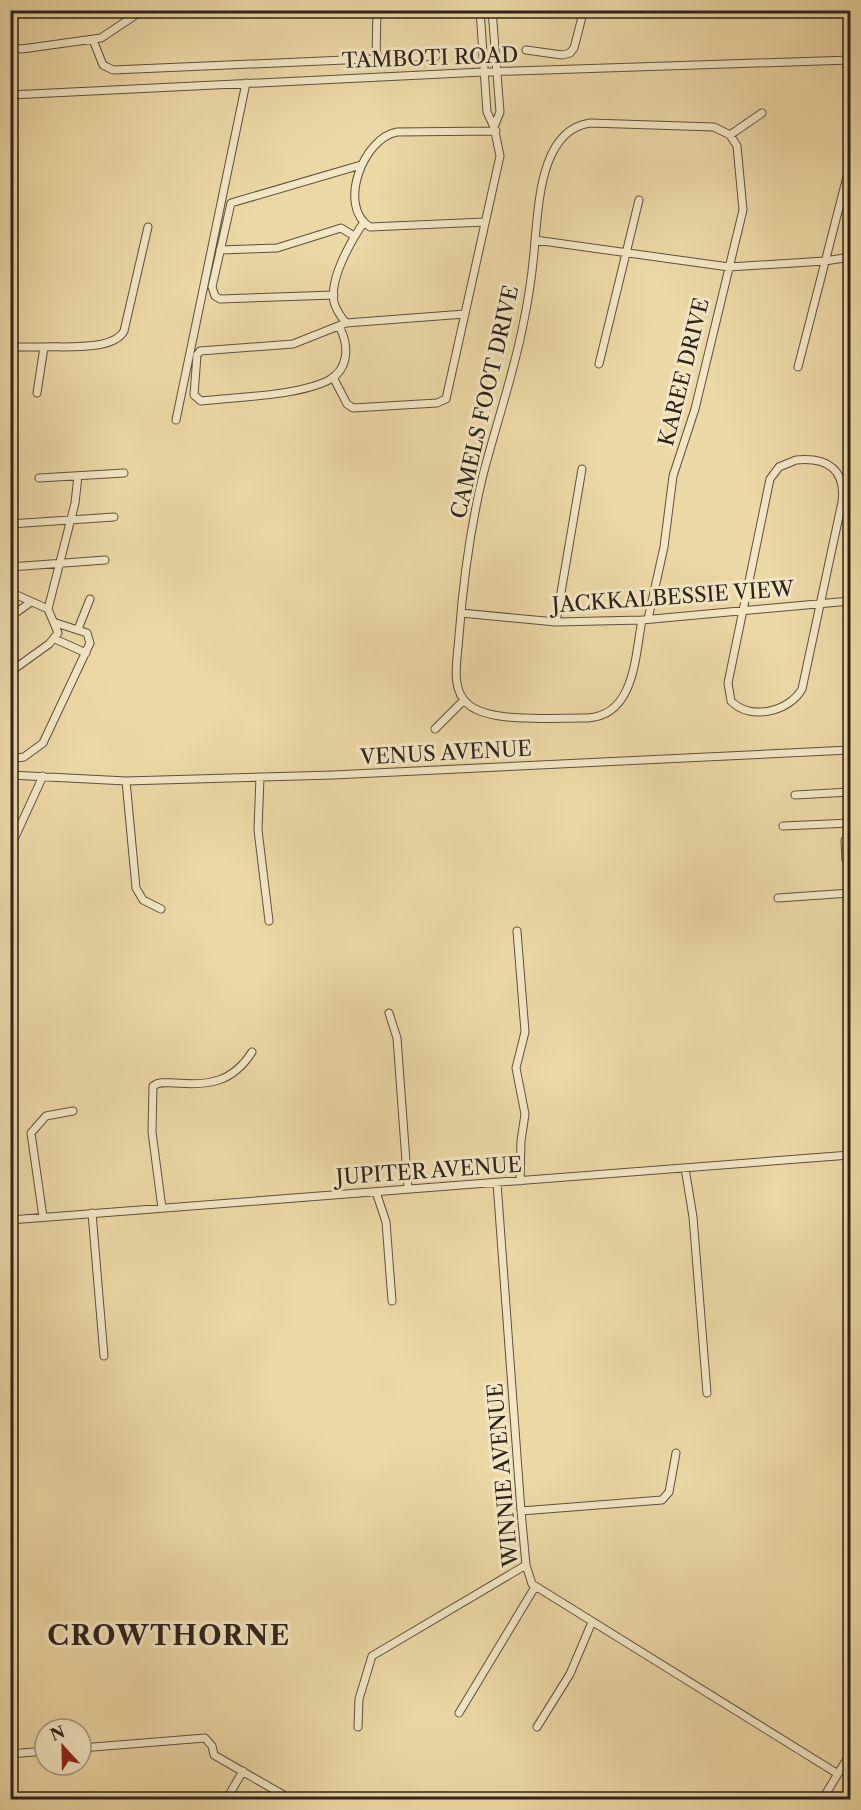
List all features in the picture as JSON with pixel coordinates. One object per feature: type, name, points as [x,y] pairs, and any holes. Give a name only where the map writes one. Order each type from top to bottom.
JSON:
[{"type":"street","points":[[11,46],[22,49],[93,40],[104,37],[134,16],[151,10]]},
{"type":"street","points":[[376,58],[377,10]]},
{"type":"street","points":[[333,377],[346,404],[353,408],[441,402],[448,393],[500,156],[495,129],[487,112],[480,10]]},
{"type":"street","points":[[492,10],[500,112],[495,129]]},
{"type":"street","points":[[526,50],[562,55],[570,53],[574,48],[582,17],[581,10]]},
{"type":"street","points":[[11,32],[17,11]]},
{"type":"street","points":[[93,40],[103,65],[110,70],[436,56]]},
{"type":"street","name":"TAMBOTI ROAD","points":[[10,95],[483,72],[850,60]]},
{"type":"street","points":[[176,420],[246,83]]},
{"type":"street","points":[[730,135],[762,113]]},
{"type":"street","name":"CAMELS FOOT DRIVE","points":[[464,700],[459,690],[457,675],[461,613],[472,525],[493,438],[517,357],[528,302],[540,192],[552,154],[565,133],[577,126],[590,123],[714,127],[730,135]]},
{"type":"street","points":[[485,222],[374,227],[364,222],[354,200],[361,165],[376,142],[389,134],[495,129]]},
{"type":"street","name":"KAREE DRIVE","points":[[464,700],[487,714],[588,718],[605,716],[617,707],[627,691],[664,547],[673,476],[694,409],[743,204],[740,155],[730,135]]},
{"type":"street","points":[[334,296],[218,298],[212,287],[228,208],[233,201],[254,198],[361,165]]},
{"type":"street","points":[[798,367],[850,165]]},
{"type":"street","points":[[599,364],[639,200]]},
{"type":"street","points":[[364,222],[344,256],[334,296],[343,325],[346,343],[346,354],[341,369],[326,381],[271,394],[201,400],[195,398],[192,389],[197,355],[200,351],[288,344],[343,325],[465,314]]},
{"type":"street","points":[[10,347],[95,345],[111,342],[120,337],[124,331],[148,227]]},
{"type":"street","points":[[220,250],[277,248],[341,228],[354,236]]},
{"type":"street","points":[[536,240],[729,267],[825,261],[850,257]]},
{"type":"street","points":[[37,393],[44,347]]},
{"type":"street","points":[[802,459],[820,461],[832,467],[844,488],[802,689],[788,704],[764,712],[740,708],[729,695],[728,683],[744,610],[770,479],[784,464],[802,459]]},
{"type":"street","points":[[556,622],[582,469]]},
{"type":"street","points":[[39,478],[123,473]]},
{"type":"street","points":[[48,609],[68,521],[75,503],[78,476]]},
{"type":"street","points":[[10,524],[114,518]]},
{"type":"street","points":[[10,567],[105,560]]},
{"type":"street","points":[[10,592],[48,609],[58,631],[55,639],[10,672]]},
{"type":"street","points":[[78,629],[90,599]]},
{"type":"street","points":[[10,617],[31,602]]},
{"type":"street","name":"JACKKALBESSIE VIEW","points":[[461,613],[556,622],[645,619],[850,602]]},
{"type":"street","points":[[10,759],[24,757],[43,743],[86,653],[90,638],[87,633],[56,623]]},
{"type":"street","points":[[55,639],[86,653]]},
{"type":"street","points":[[435,729],[464,700]]},
{"type":"street","name":"VENUS AVENUE","points":[[10,775],[126,781],[850,750]]},
{"type":"street","points":[[10,848],[43,776]]},
{"type":"street","points":[[260,777],[258,830],[270,921]]},
{"type":"street","points":[[126,781],[136,888],[143,900],[161,909]]},
{"type":"street","points":[[795,795],[850,792]]},
{"type":"street","points":[[783,826],[850,823]]},
{"type":"street","points":[[846,860],[845,840],[850,836]]},
{"type":"street","points":[[778,898],[850,893]]},
{"type":"street","points":[[518,931],[525,1032],[516,1068],[517,1084],[525,1109],[520,1181]]},
{"type":"street","points":[[389,1013],[397,1038],[408,1189]]},
{"type":"street","points":[[162,1208],[152,1132],[153,1086],[162,1083],[205,1085],[220,1082],[238,1069],[252,1052]]},
{"type":"street","points":[[43,1217],[31,1133],[46,1116],[72,1111]]},
{"type":"street","name":"JUPITER AVENUE","points":[[10,1220],[850,1155]]},
{"type":"street","points":[[685,1168],[693,1217],[707,1393]]},
{"type":"street","name":"WINNIE AVENUE","points":[[497,1183],[521,1511],[526,1564],[535,1587],[838,1774]]},
{"type":"street","points":[[376,1192],[386,1222],[393,1301]]},
{"type":"street","points":[[92,1213],[104,1356]]},
{"type":"street","points":[[521,1511],[660,1501],[669,1492],[676,1453]]},
{"type":"street","points":[[358,1728],[359,1699],[372,1656],[526,1564]]},
{"type":"street","points":[[459,1713],[535,1587]]},
{"type":"street","points":[[537,1727],[570,1674],[592,1622]]},
{"type":"street","points":[[93,1747],[205,1738],[212,1746],[214,1755],[287,1797]]},
{"type":"street","points":[[10,1754],[33,1752]]},
{"type":"street","points":[[822,1800],[850,1754]]},
{"type":"street","points":[[226,1800],[243,1771]]},
{"type":"district","name":"CROWTHORNE","points":[[169,1636]]}]
